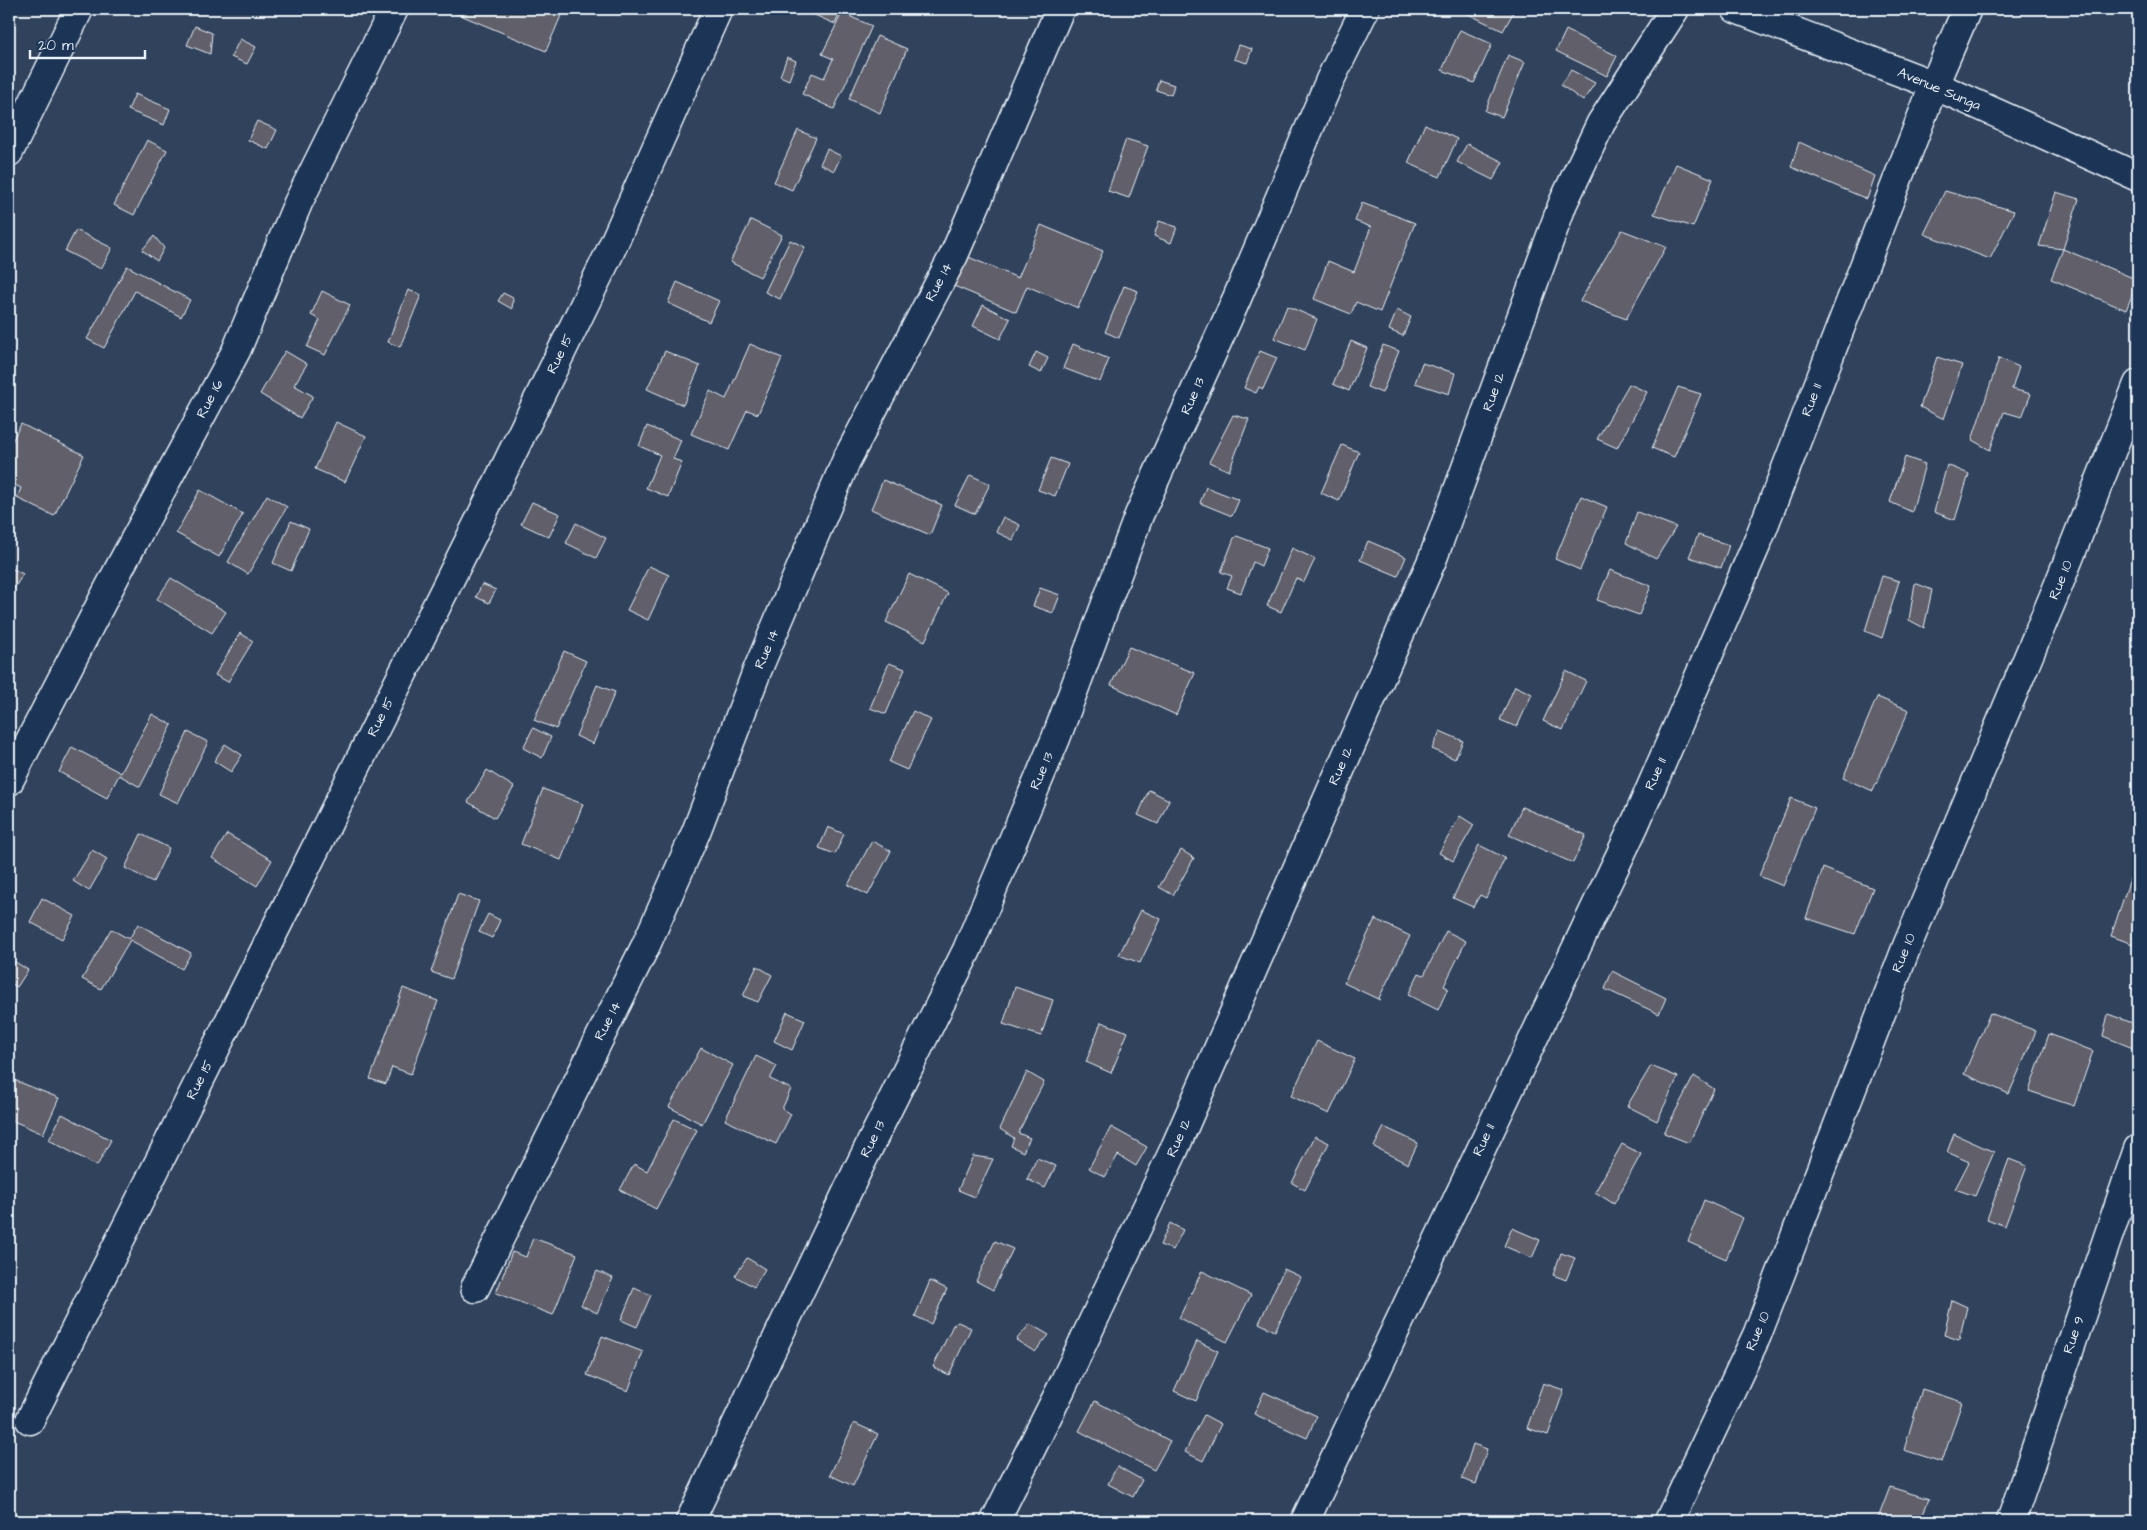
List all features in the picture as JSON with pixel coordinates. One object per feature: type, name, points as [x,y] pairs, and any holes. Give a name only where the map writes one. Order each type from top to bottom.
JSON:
[{"type":"street","points":[[9,152],[79,9]]},
{"type":"street","name":"Rue 16","points":[[9,781],[115,575],[236,351],[298,203],[394,9]]},
{"type":"street","name":"Rue 15","points":[[30,1420],[483,512],[609,254],[718,9]]},
{"type":"street","name":"Rue 14","points":[[474,1288],[646,945],[696,832],[757,671],[847,459],[954,254],[1060,9]]},
{"type":"street","name":"Rue 13","points":[[690,1521],[854,1178],[967,950],[1056,738],[1139,515],[1237,298],[1330,80],[1365,9]]},
{"type":"street","name":"Rue 12","points":[[995,1521],[1061,1389],[1172,1152],[1433,558],[1563,203],[1601,123],[1675,9]]},
{"type":"street","name":"Avenue Sunga","points":[[1736,9],[1934,85],[2138,177]]},
{"type":"street","name":"Rue 11","points":[[1305,1521],[1634,824],[1758,541],[1934,85],[1967,9]]},
{"type":"street","name":"Rue 10","points":[[1669,1521],[1757,1335],[1907,946],[2058,586],[2138,384]]},
{"type":"street","name":"Rue 9","points":[[2011,1521],[2138,1149]]},
{"type":"building","points":[[446,9],[559,9],[563,11],[546,51]]},
{"type":"building","points":[[801,9],[842,9],[835,24]]},
{"type":"building","points":[[1458,9],[1505,9],[1513,13],[1503,31]]},
{"type":"building","points":[[842,13],[872,26],[834,109],[802,94],[812,73],[824,78],[833,59],[822,54]]},
{"type":"building","points":[[195,26],[212,33],[210,54],[187,45]]},
{"type":"building","points":[[1460,30],[1492,44],[1474,83],[1442,70]]},
{"type":"building","points":[[1566,30],[1617,56],[1607,76],[1556,51]]},
{"type":"building","points":[[877,36],[907,49],[880,113],[849,99]]},
{"type":"building","points":[[240,39],[256,47],[247,64],[231,57]]},
{"type":"building","points":[[1239,45],[1252,49],[1247,63],[1234,59]]},
{"type":"building","points":[[1508,55],[1525,62],[1502,117],[1485,111]]},
{"type":"building","points":[[787,57],[796,61],[789,80],[780,76]]},
{"type":"building","points":[[1571,70],[1595,83],[1583,101],[1561,85]]},
{"type":"building","points":[[1159,80],[1174,85],[1171,95],[1156,90]]},
{"type":"building","points":[[135,94],[170,109],[164,125],[128,110]]},
{"type":"building","points":[[257,121],[277,130],[268,149],[248,140]]},
{"type":"building","points":[[1425,124],[1457,139],[1440,177],[1408,163]]},
{"type":"building","points":[[798,130],[816,138],[792,190],[774,182]]},
{"type":"building","points":[[1126,139],[1148,146],[1129,198],[1108,191]]},
{"type":"building","points":[[147,140],[167,150],[134,215],[114,205]]},
{"type":"building","points":[[1799,142],[1875,176],[1867,199],[1791,167]]},
{"type":"building","points":[[1467,144],[1503,162],[1493,180],[1457,162]]},
{"type":"building","points":[[827,149],[841,156],[834,171],[820,164]]},
{"type":"building","points":[[1676,164],[1713,179],[1693,227],[1654,214]]},
{"type":"building","points":[[1945,191],[2014,211],[1990,259],[1924,234]]},
{"type":"building","points":[[2056,192],[2079,199],[2063,249],[2039,246]]},
{"type":"building","points":[[1362,203],[1415,223],[1380,312],[1356,302],[1351,314],[1314,299],[1328,261],[1354,272],[1371,227],[1355,221]]},
{"type":"building","points":[[751,220],[782,235],[760,277],[730,262]]},
{"type":"building","points":[[1159,221],[1177,227],[1171,243],[1154,236]]},
{"type":"building","points":[[1041,225],[1103,251],[1078,308],[1027,286],[1016,312],[954,286],[966,256],[1018,278]]},
{"type":"building","points":[[76,230],[112,248],[101,269],[65,251]]},
{"type":"building","points":[[1622,230],[1666,247],[1626,319],[1580,301]]},
{"type":"building","points":[[154,236],[164,248],[157,261],[142,250]]},
{"type":"building","points":[[790,240],[805,247],[780,299],[765,292]]},
{"type":"building","points":[[2063,249],[2138,280],[2126,310],[2051,279]]},
{"type":"building","points":[[127,266],[190,300],[181,317],[135,291],[104,348],[87,339]]},
{"type":"building","points":[[677,282],[719,301],[709,322],[668,303]]},
{"type":"building","points":[[1124,286],[1138,291],[1119,338],[1105,332]]},
{"type":"building","points":[[408,290],[421,295],[400,347],[388,342]]},
{"type":"building","points":[[322,291],[350,305],[325,355],[307,347],[320,320],[311,315]]},
{"type":"building","points":[[503,293],[513,298],[512,309],[498,301]]},
{"type":"building","points":[[983,305],[1010,319],[1000,339],[973,326]]},
{"type":"building","points":[[1287,306],[1317,319],[1305,350],[1274,338]]},
{"type":"building","points":[[1397,310],[1411,317],[1403,336],[1389,330]]},
{"type":"building","points":[[1351,341],[1367,348],[1349,391],[1333,384]]},
{"type":"building","points":[[750,344],[782,358],[758,414],[747,410],[729,450],[691,434],[710,391],[726,399]]},
{"type":"building","points":[[1073,344],[1109,359],[1100,382],[1063,368]]},
{"type":"building","points":[[1383,345],[1399,351],[1382,393],[1367,387]]},
{"type":"building","points":[[285,351],[307,364],[294,385],[313,396],[300,418],[260,394]]},
{"type":"building","points":[[665,351],[700,366],[683,405],[647,389]]},
{"type":"building","points":[[1260,351],[1277,358],[1263,389],[1259,387],[1256,393],[1244,388]]},
{"type":"building","points":[[1036,352],[1048,358],[1041,373],[1029,367]]},
{"type":"building","points":[[1937,357],[1962,365],[1944,419],[1920,407]]},
{"type":"building","points":[[1999,358],[2019,367],[2012,389],[2031,394],[2022,417],[2004,412],[1990,450],[1972,440]]},
{"type":"building","points":[[1422,363],[1455,373],[1449,394],[1415,383]]},
{"type":"building","points":[[1629,384],[1647,392],[1617,448],[1597,439]]},
{"type":"building","points":[[1678,387],[1701,394],[1674,457],[1652,448]]},
{"type":"building","points":[[1233,415],[1249,419],[1229,471],[1209,462]]},
{"type":"building","points":[[336,422],[366,436],[345,482],[315,469]]},
{"type":"building","points":[[21,424],[84,455],[54,516],[17,498],[21,488],[9,482],[9,447]]},
{"type":"building","points":[[647,426],[681,440],[673,459],[682,462],[668,497],[646,488],[660,455],[639,446]]},
{"type":"building","points":[[1342,445],[1359,452],[1339,501],[1321,493]]},
{"type":"building","points":[[1905,457],[1925,464],[1912,512],[1890,502]]},
{"type":"building","points":[[1051,458],[1068,464],[1055,496],[1038,490]]},
{"type":"building","points":[[1947,465],[1969,474],[1955,520],[1934,512]]},
{"type":"building","points":[[970,475],[990,484],[975,514],[955,505]]},
{"type":"building","points":[[883,480],[942,505],[930,535],[871,509]]},
{"type":"building","points":[[1206,487],[1239,500],[1232,516],[1200,503]]},
{"type":"building","points":[[200,490],[243,514],[219,557],[176,533]]},
{"type":"building","points":[[267,495],[287,507],[248,574],[228,562]]},
{"type":"building","points":[[1581,496],[1607,507],[1580,570],[1555,559]]},
{"type":"building","points":[[532,502],[560,514],[549,537],[521,524]]},
{"type":"building","points":[[1637,512],[1676,527],[1656,559],[1626,543]]},
{"type":"building","points":[[1003,517],[1020,525],[1013,540],[996,532]]},
{"type":"building","points":[[291,521],[309,529],[291,571],[273,563]]},
{"type":"building","points":[[576,523],[606,538],[596,558],[566,543]]},
{"type":"building","points":[[1698,535],[1729,545],[1721,568],[1689,557]]},
{"type":"building","points":[[1237,536],[1268,548],[1261,566],[1253,562],[1241,593],[1227,588],[1232,576],[1221,572],[1234,538]]},
{"type":"building","points":[[1368,541],[1406,557],[1398,576],[1360,560]]},
{"type":"building","points":[[1292,548],[1315,559],[1304,582],[1296,578],[1281,612],[1267,606]]},
{"type":"building","points":[[649,566],[669,575],[648,620],[627,610]]},
{"type":"building","points":[[9,567],[23,574],[9,597]]},
{"type":"building","points":[[1610,570],[1651,586],[1639,615],[1597,600]]},
{"type":"building","points":[[909,574],[948,593],[925,641],[886,622]]},
{"type":"building","points":[[1882,576],[1899,581],[1882,638],[1865,631]]},
{"type":"building","points":[[171,578],[226,612],[212,633],[157,599]]},
{"type":"building","points":[[1915,583],[1932,590],[1924,628],[1909,620]]},
{"type":"building","points":[[482,584],[496,590],[489,603],[476,597]]},
{"type":"building","points":[[1040,588],[1060,595],[1053,613],[1033,606]]},
{"type":"building","points":[[240,633],[253,641],[228,682],[215,675]]},
{"type":"building","points":[[1129,647],[1195,673],[1176,715],[1111,685]]},
{"type":"building","points":[[564,651],[586,661],[556,729],[534,720]]},
{"type":"building","points":[[889,663],[905,669],[886,714],[870,708]]},
{"type":"building","points":[[1566,671],[1586,681],[1563,730],[1543,721]]},
{"type":"building","points":[[597,685],[615,692],[593,744],[576,736]]},
{"type":"building","points":[[1515,686],[1532,694],[1517,727],[1500,720]]},
{"type":"building","points":[[1877,697],[1909,710],[1873,791],[1843,778]]},
{"type":"building","points":[[913,711],[931,720],[907,770],[889,762]]},
{"type":"building","points":[[152,714],[172,725],[140,787],[119,775],[107,798],[59,772],[72,747],[121,773]]},
{"type":"building","points":[[533,728],[551,737],[542,758],[523,748]]},
{"type":"building","points":[[1440,731],[1463,741],[1455,759],[1432,749]]},
{"type":"building","points":[[188,732],[208,742],[178,803],[159,794]]},
{"type":"building","points":[[225,744],[242,755],[231,772],[214,761]]},
{"type":"building","points":[[487,770],[514,787],[495,818],[468,802]]},
{"type":"building","points":[[543,789],[583,804],[561,860],[521,844]]},
{"type":"building","points":[[1149,790],[1169,800],[1158,824],[1138,815]]},
{"type":"building","points":[[1791,798],[1815,808],[1783,886],[1759,876]]},
{"type":"building","points":[[1522,807],[1586,835],[1573,863],[1509,835]]},
{"type":"building","points":[[1460,816],[1474,825],[1453,861],[1439,853]]},
{"type":"building","points":[[828,827],[844,834],[835,854],[819,848]]},
{"type":"building","points":[[141,834],[169,848],[153,882],[125,868]]},
{"type":"building","points":[[227,834],[272,860],[257,886],[212,858]]},
{"type":"building","points":[[872,841],[891,851],[868,895],[848,885]]},
{"type":"building","points":[[1479,845],[1505,858],[1486,898],[1480,895],[1473,907],[1453,898]]},
{"type":"building","points":[[92,850],[107,859],[89,891],[73,881]]},
{"type":"building","points":[[1181,850],[1194,858],[1173,895],[1159,887]]},
{"type":"building","points":[[1823,868],[1873,888],[1855,934],[1806,918]]},
{"type":"building","points":[[2133,870],[2138,872],[2138,946],[2111,936]]},
{"type":"building","points":[[458,894],[479,901],[451,979],[431,972]]},
{"type":"building","points":[[42,898],[75,916],[62,939],[30,922]]},
{"type":"building","points":[[1141,910],[1161,919],[1140,963],[1119,955]]},
{"type":"building","points":[[488,914],[500,920],[492,938],[479,932]]},
{"type":"building","points":[[1375,919],[1410,936],[1379,998],[1380,1000],[1344,983]]},
{"type":"building","points":[[138,924],[191,953],[182,969],[130,940],[101,989],[82,979],[111,929],[129,939]]},
{"type":"building","points":[[1446,931],[1466,941],[1444,986],[1448,988],[1438,1010],[1408,995],[1419,973],[1424,975]]},
{"type":"building","points":[[9,958],[28,970],[17,987],[9,982]]},
{"type":"building","points":[[757,966],[772,975],[758,1002],[743,996]]},
{"type":"building","points":[[1612,971],[1666,998],[1659,1014],[1605,989]]},
{"type":"building","points":[[1015,987],[1053,1000],[1041,1036],[1003,1024]]},
{"type":"building","points":[[403,988],[438,1001],[411,1074],[392,1067],[386,1084],[370,1079]]},
{"type":"building","points":[[787,1012],[805,1020],[792,1050],[774,1041]]},
{"type":"building","points":[[1990,1013],[2036,1031],[2009,1094],[1964,1074]]},
{"type":"building","points":[[2108,1014],[2138,1025],[2138,1050],[2103,1036]]},
{"type":"building","points":[[1101,1022],[1128,1032],[1111,1073],[1086,1062]]},
{"type":"building","points":[[2049,1034],[2093,1051],[2074,1106],[2029,1091]]},
{"type":"building","points":[[1317,1041],[1355,1059],[1329,1114],[1291,1096]]},
{"type":"building","points":[[701,1048],[733,1065],[702,1124],[669,1107]]},
{"type":"building","points":[[756,1056],[777,1066],[770,1079],[791,1089],[782,1109],[791,1114],[776,1144],[725,1120]]},
{"type":"building","points":[[1651,1066],[1678,1077],[1657,1121],[1627,1106]]},
{"type":"building","points":[[1027,1072],[1044,1082],[1018,1133],[1030,1138],[1023,1152],[1011,1146],[1014,1138],[1000,1129]]},
{"type":"building","points":[[1694,1076],[1714,1089],[1689,1143],[1664,1133]]},
{"type":"building","points":[[9,1078],[59,1098],[43,1134],[9,1119]]},
{"type":"building","points":[[62,1114],[111,1140],[97,1166],[49,1140]]},
{"type":"building","points":[[674,1119],[697,1130],[656,1209],[620,1190],[634,1164],[647,1171]]},
{"type":"building","points":[[1111,1127],[1147,1147],[1136,1166],[1118,1155],[1105,1177],[1089,1168]]},
{"type":"building","points":[[1384,1127],[1418,1143],[1408,1164],[1374,1147]]},
{"type":"building","points":[[1954,1134],[1994,1152],[1975,1196],[1955,1189],[1969,1162],[1947,1152]]},
{"type":"building","points":[[1315,1136],[1329,1143],[1305,1190],[1292,1183]]},
{"type":"building","points":[[1622,1144],[1641,1154],[1614,1204],[1595,1192]]},
{"type":"building","points":[[973,1156],[993,1159],[975,1197],[958,1190]]},
{"type":"building","points":[[1037,1158],[1056,1166],[1045,1188],[1027,1179]]},
{"type":"building","points":[[2009,1159],[2027,1166],[2005,1226],[1987,1219]]},
{"type":"building","points":[[1704,1200],[1743,1218],[1726,1259],[1688,1242]]},
{"type":"building","points":[[1170,1223],[1183,1230],[1173,1250],[1160,1245]]},
{"type":"building","points":[[1512,1228],[1540,1240],[1532,1258],[1504,1246]]},
{"type":"building","points":[[533,1238],[577,1254],[553,1315],[496,1293],[512,1252],[526,1257]]},
{"type":"building","points":[[995,1241],[1013,1249],[993,1290],[976,1281]]},
{"type":"building","points":[[1561,1253],[1575,1258],[1566,1280],[1553,1275]]},
{"type":"building","points":[[747,1258],[765,1269],[754,1287],[735,1276]]},
{"type":"building","points":[[1284,1269],[1301,1277],[1275,1331],[1259,1323]]},
{"type":"building","points":[[597,1271],[613,1278],[597,1313],[581,1305]]},
{"type":"building","points":[[1202,1271],[1251,1295],[1227,1342],[1179,1318]]},
{"type":"building","points":[[930,1281],[947,1289],[931,1324],[915,1316]]},
{"type":"building","points":[[634,1288],[651,1295],[637,1327],[621,1320]]},
{"type":"building","points":[[1952,1300],[1967,1307],[1959,1340],[1944,1335]]},
{"type":"building","points":[[958,1322],[971,1328],[949,1375],[933,1367],[953,1325]]},
{"type":"building","points":[[1030,1324],[1049,1335],[1035,1352],[1016,1340]]},
{"type":"building","points":[[602,1336],[643,1352],[628,1391],[587,1375]]},
{"type":"building","points":[[1197,1341],[1218,1351],[1196,1401],[1174,1391]]},
{"type":"building","points":[[1543,1383],[1564,1390],[1548,1435],[1527,1428]]},
{"type":"building","points":[[1922,1389],[1962,1402],[1942,1462],[1904,1450]]},
{"type":"building","points":[[1264,1392],[1317,1416],[1307,1438],[1254,1414]]},
{"type":"building","points":[[1095,1401],[1170,1441],[1154,1470],[1079,1431]]},
{"type":"building","points":[[1204,1415],[1221,1424],[1203,1461],[1185,1452]]},
{"type":"building","points":[[854,1423],[878,1434],[853,1486],[830,1475]]},
{"type":"building","points":[[1473,1444],[1487,1449],[1476,1484],[1462,1479]]},
{"type":"building","points":[[1117,1466],[1142,1480],[1133,1497],[1108,1484]]},
{"type":"building","points":[[1890,1487],[1929,1499],[1920,1521],[1877,1521]]}]
